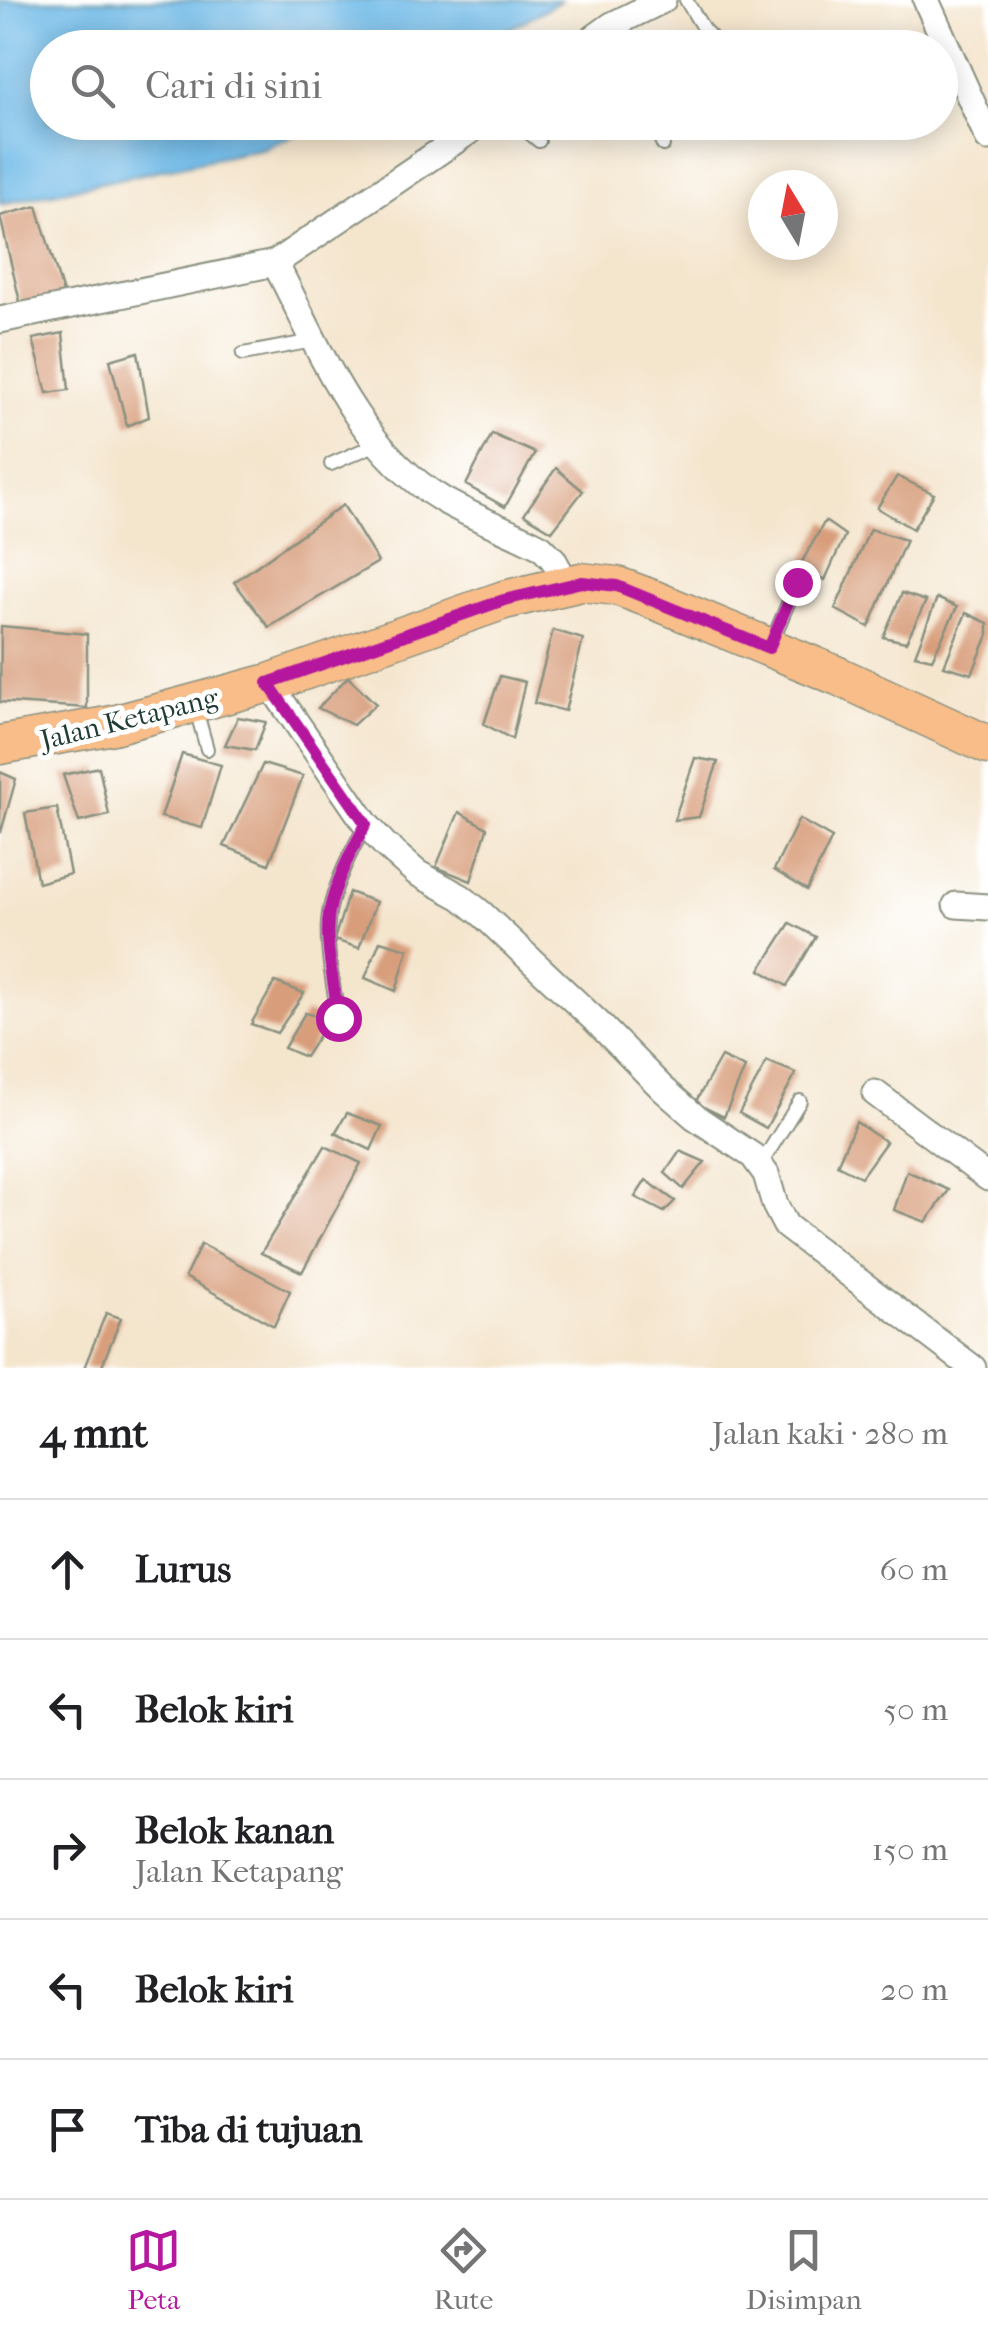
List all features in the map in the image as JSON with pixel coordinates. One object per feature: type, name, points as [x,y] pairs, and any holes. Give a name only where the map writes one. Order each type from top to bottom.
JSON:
[{"type":"main road","name":"Jalan Ketapang","points":[[0,745],[113,726],[194,704],[268,683],[504,600],[567,584],[596,583],[617,586],[769,648],[988,745]]},
{"type":"street","points":[[625,30],[663,0]]},
{"type":"street","points":[[926,0],[939,30]]},
{"type":"street","points":[[958,71],[988,138]]},
{"type":"street","points":[[0,320],[275,263],[456,140]]},
{"type":"street","points":[[275,263],[336,384],[380,443],[441,499],[541,547],[567,584]]},
{"type":"street","points":[[268,683],[366,824],[395,856],[461,897],[510,937],[674,1099],[761,1164],[774,1206],[786,1226],[973,1368]]},
{"type":"street","points":[[956,905],[988,907]]},
{"type":"street","points":[[875,1093],[988,1178]]},
{"type":"lane","points":[[686,0],[704,30]]},
{"type":"lane","points":[[661,140],[663,145]]},
{"type":"lane","points":[[243,354],[313,340]]},
{"type":"lane","points":[[331,464],[380,443]]},
{"type":"lane","points":[[769,648],[797,582]]},
{"type":"lane","points":[[194,704],[207,749]]},
{"type":"lane","points":[[338,1018],[329,913],[346,862],[366,824]]},
{"type":"lane","points":[[761,1164],[800,1101]]},
{"type":"water","points":[[0,0],[562,0],[508,30],[30,30],[30,140],[282,140],[264,148],[0,204]]},
{"type":"building","points":[[37,206],[64,297],[20,302],[0,216]]},
{"type":"building","points":[[63,333],[69,390],[47,393],[33,339]]},
{"type":"building","points":[[138,352],[149,417],[127,426],[110,360]]},
{"type":"building","points":[[492,434],[535,453],[505,507],[466,485]]},
{"type":"building","points":[[556,468],[583,491],[552,531],[524,514]]},
{"type":"building","points":[[897,476],[934,494],[913,529],[877,508]]},
{"type":"building","points":[[343,505],[378,562],[269,627],[234,582]]},
{"type":"building","points":[[825,521],[845,535],[825,580],[798,569]]},
{"type":"building","points":[[870,529],[906,540],[869,627],[835,609]]},
{"type":"building","points":[[902,593],[926,601],[906,642],[883,637]]},
{"type":"building","points":[[937,598],[957,607],[932,659],[915,655]]},
{"type":"building","points":[[966,613],[988,623],[988,635],[972,674],[944,666]]},
{"type":"building","points":[[1,626],[87,634],[87,708],[0,702]]},
{"type":"building","points":[[553,630],[583,639],[565,711],[534,703]]},
{"type":"building","points":[[500,676],[525,682],[512,739],[484,724]]},
{"type":"building","points":[[348,677],[376,704],[353,725],[318,708]]},
{"type":"building","points":[[238,717],[266,722],[255,750],[225,745]]},
{"type":"building","points":[[182,754],[221,765],[202,828],[161,817]]},
{"type":"building","points":[[695,758],[718,762],[699,817],[674,820]]},
{"type":"building","points":[[263,764],[303,776],[269,864],[224,846]]},
{"type":"building","points":[[99,767],[109,815],[79,822],[63,775]]},
{"type":"building","points":[[0,772],[16,779],[1,832],[0,832]]},
{"type":"building","points":[[57,808],[70,874],[38,883],[25,813]]},
{"type":"building","points":[[459,812],[487,828],[471,881],[436,867]]},
{"type":"building","points":[[799,819],[832,838],[807,890],[774,870]]},
{"type":"building","points":[[349,892],[376,902],[359,948],[334,940]]},
{"type":"building","points":[[790,923],[816,937],[787,986],[760,970]]},
{"type":"building","points":[[380,941],[408,949],[396,991],[365,978]]},
{"type":"building","points":[[275,982],[304,993],[277,1033],[251,1024]]},
{"type":"building","points":[[305,1013],[329,1019],[305,1057],[284,1048]]},
{"type":"building","points":[[721,1057],[745,1068],[724,1117],[695,1103]]},
{"type":"building","points":[[767,1061],[796,1073],[766,1128],[739,1113]]},
{"type":"building","points":[[347,1113],[382,1126],[371,1150],[335,1133]]},
{"type":"building","points":[[856,1122],[886,1142],[861,1177],[837,1165]]},
{"type":"building","points":[[325,1146],[361,1163],[302,1272],[261,1253]]},
{"type":"building","points":[[680,1151],[705,1162],[683,1189],[665,1173]]},
{"type":"building","points":[[907,1171],[949,1190],[926,1222],[894,1210]]},
{"type":"building","points":[[646,1180],[675,1201],[664,1212],[635,1197]]},
{"type":"building","points":[[201,1244],[290,1291],[274,1326],[185,1277]]},
{"type":"building","points":[[106,1313],[121,1318],[101,1368],[84,1368]]},
{"type":"route","points":[[338,1018],[329,913],[346,862],[366,824],[268,683],[504,600],[582,582],[617,586],[769,648],[797,582]]}]
